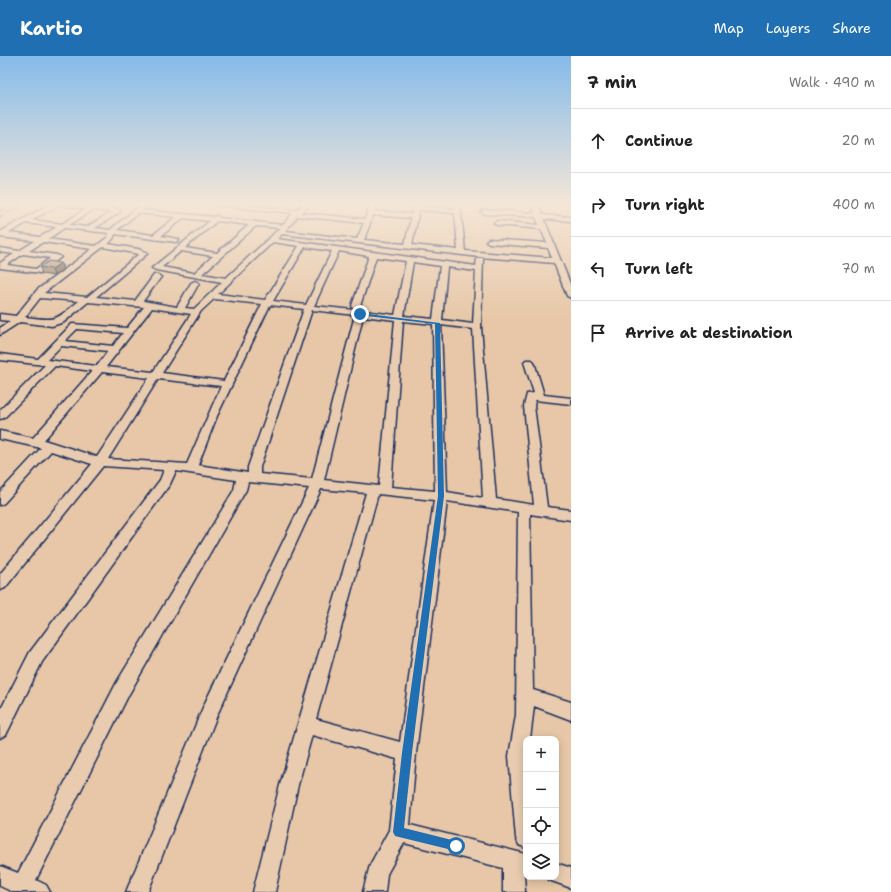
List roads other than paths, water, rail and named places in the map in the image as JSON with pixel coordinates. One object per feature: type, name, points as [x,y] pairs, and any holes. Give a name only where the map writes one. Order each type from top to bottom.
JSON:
[{"type":"street","points":[[0,266],[37,242]]},
{"type":"street","points":[[0,317],[46,324],[56,322],[88,299],[144,253],[64,242]]},
{"type":"street","points":[[0,332],[27,310],[38,295],[106,242]]},
{"type":"street","points":[[188,242],[156,268],[196,279],[228,281]]},
{"type":"street","points":[[180,309],[196,279],[233,242]]},
{"type":"street","points":[[0,584],[100,462],[196,312],[270,242]]},
{"type":"street","points":[[284,242],[444,264],[479,265],[477,327],[490,504]]},
{"type":"street","points":[[370,242],[560,264]]},
{"type":"street","points":[[408,246],[409,242]]},
{"type":"street","points":[[461,242],[462,252]]},
{"type":"street","points":[[502,242],[552,246]]},
{"type":"street","points":[[550,242],[571,296]]},
{"type":"street","points":[[191,468],[212,416],[267,303],[303,245]]},
{"type":"street","points":[[180,249],[219,255]]},
{"type":"street","points":[[0,250],[57,257],[37,271],[0,266]]},
{"type":"street","points":[[0,876],[31,889],[123,688],[254,467],[309,308],[336,250]]},
{"type":"street","points":[[137,892],[210,711],[317,484],[360,314],[360,311],[356,306],[373,254]]},
{"type":"street","points":[[264,892],[289,785],[379,490],[399,318],[410,259]]},
{"type":"street","points":[[374,892],[377,872],[399,832],[407,753],[441,496],[438,323],[444,264]]},
{"type":"street","points":[[563,275],[571,276]]},
{"type":"street","points":[[138,303],[157,277]]},
{"type":"street","points":[[38,295],[138,303],[196,312]]},
{"type":"street","points":[[212,296],[477,327]]},
{"type":"street","points":[[36,442],[99,369],[150,305]]},
{"type":"street","points":[[40,362],[75,326],[129,331]]},
{"type":"street","points":[[58,343],[115,349]]},
{"type":"street","points":[[0,357],[227,384]]},
{"type":"street","points":[[530,362],[540,397]]},
{"type":"street","points":[[0,416],[52,364]]},
{"type":"street","points":[[541,511],[529,406],[531,396],[571,401]]},
{"type":"street","points":[[0,435],[36,442],[100,462],[191,468],[248,477],[441,496],[571,515]]},
{"type":"street","points":[[0,500],[49,446]]},
{"type":"street","points":[[0,728],[36,657],[166,481],[171,467]]},
{"type":"street","points":[[523,808],[518,756],[525,715],[524,509]]},
{"type":"street","points":[[525,694],[571,711]]},
{"type":"street","points":[[307,725],[407,753]]},
{"type":"street","points":[[399,832],[519,862],[514,892]]},
{"type":"street","points":[[559,874],[571,878]]}]
